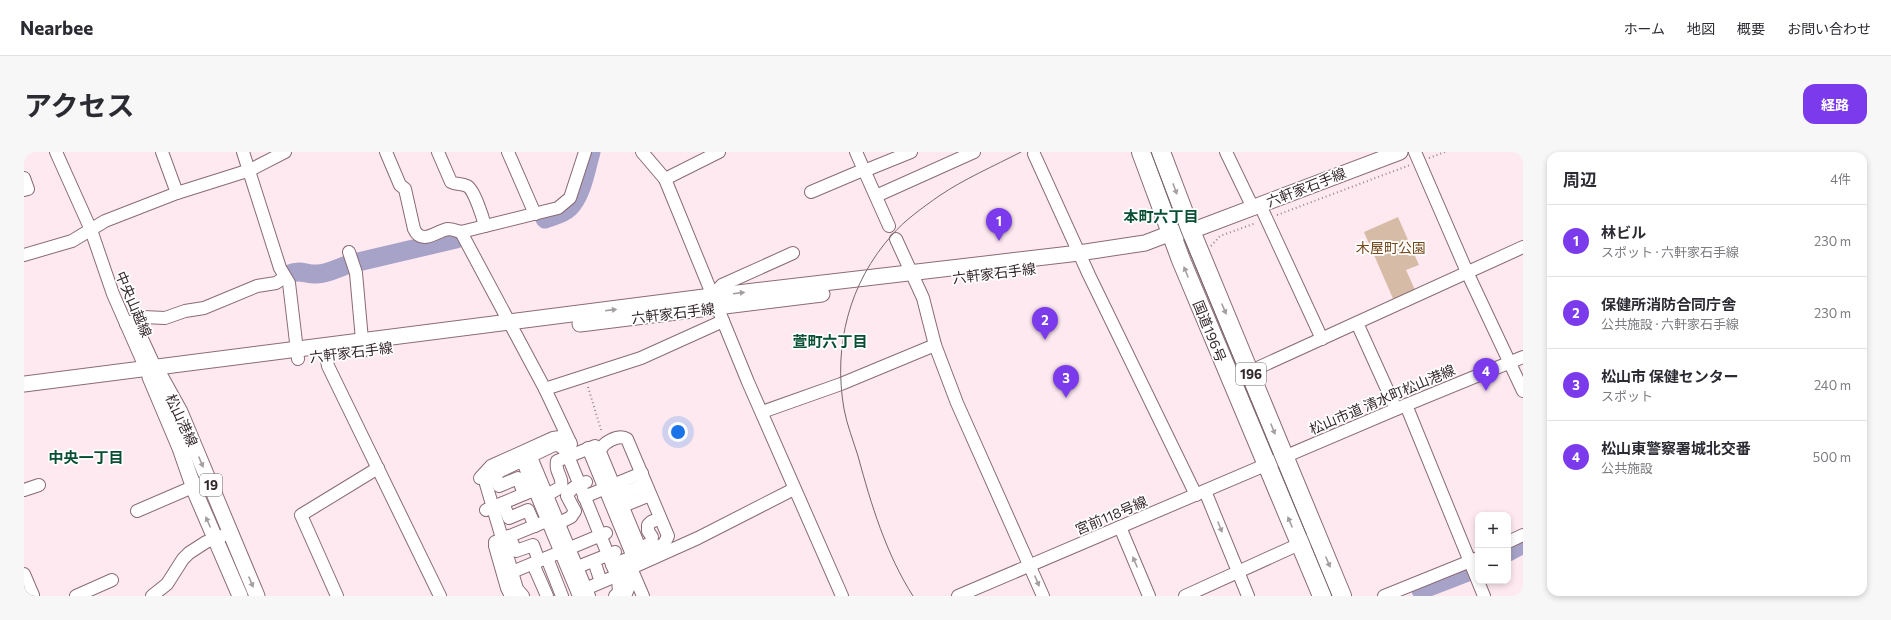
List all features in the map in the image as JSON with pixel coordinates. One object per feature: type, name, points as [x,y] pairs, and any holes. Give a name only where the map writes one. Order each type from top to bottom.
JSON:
[{"type":"highway","name":"国道196号","points":[[1141,152],[1173,238],[1231,380],[1317,536],[1342,596]]},
{"type":"highway","name":"国道196号","points":[[1164,153],[1191,231],[1250,372],[1300,543],[1322,596]]},
{"type":"main road","name":"六軒家石手線","points":[[153,372],[914,277],[1147,252],[1173,238],[1400,152]]},
{"type":"main road","points":[[24,384],[153,372]]},
{"type":"main road","points":[[24,394],[153,372]]},
{"type":"main road","name":"松山港線","points":[[153,372],[180,412],[257,596]]},
{"type":"main road","name":"松山港線","points":[[153,372],[193,486],[240,596]]},
{"type":"street","name":"中央山越線","points":[[56,152],[93,235],[108,264],[130,323],[153,372]]},
{"type":"street","points":[[162,152],[177,193]]},
{"type":"street","points":[[244,152],[280,268],[289,283],[297,354]]},
{"type":"street","points":[[24,255],[93,235],[104,221],[177,193],[250,170],[286,152]]},
{"type":"street","points":[[386,152],[400,185],[405,189],[417,235],[421,237],[448,229],[460,232],[558,208],[570,198],[582,155]]},
{"type":"street","points":[[438,152],[452,182],[466,186],[470,189],[485,226]]},
{"type":"street","points":[[508,152],[535,214]]},
{"type":"street","points":[[642,152],[665,179],[722,322],[842,596]]},
{"type":"street","points":[[665,179],[705,155],[719,152]]},
{"type":"street","points":[[856,152],[889,226]]},
{"type":"street","points":[[811,192],[911,152]]},
{"type":"street","points":[[876,196],[974,152]]},
{"type":"street","points":[[1226,152],[1266,219],[1322,339]]},
{"type":"street","points":[[1034,154],[1081,258],[1201,493],[1248,596]]},
{"type":"street","points":[[1417,157],[1467,272],[1508,362],[1523,391]]},
{"type":"street","points":[[24,178],[28,188],[24,190]]},
{"type":"street","points":[[460,232],[513,327],[570,442],[571,455],[616,565],[628,589],[626,596]]},
{"type":"street","points":[[896,239],[923,298],[935,345],[957,403],[1043,596]]},
{"type":"street","points":[[1231,380],[1357,324],[1523,247]]},
{"type":"street","points":[[349,252],[356,273],[363,346]]},
{"type":"street","points":[[714,302],[722,285],[793,253]]},
{"type":"street","points":[[130,323],[143,317],[165,318],[185,311],[204,308],[257,286],[276,283],[285,277]]},
{"type":"street","points":[[545,389],[641,358],[722,322]]},
{"type":"street","points":[[1357,324],[1401,407],[1474,560],[1484,596]]},
{"type":"street","points":[[762,412],[841,384],[935,345]]},
{"type":"street","points":[[324,351],[328,366],[440,596]]},
{"type":"street","name":"松山市道 清水町松山港線","points":[[1275,461],[1523,357]]},
{"type":"street","points":[[511,596],[502,539],[494,507],[486,484],[490,476],[553,438],[560,437],[570,442]]},
{"type":"street","points":[[494,507],[537,491],[561,487],[562,479],[556,469],[557,461],[588,448],[601,447],[606,443],[624,437],[627,440],[642,473],[648,496]]},
{"type":"street","points":[[535,526],[528,510],[509,518],[494,507],[478,488],[479,479],[483,472],[491,466],[554,445],[558,445],[571,455]]},
{"type":"street","points":[[601,447],[600,452],[638,553]]},
{"type":"street","points":[[588,448],[613,485],[623,506],[638,553]]},
{"type":"street","points":[[525,455],[537,491],[554,520],[582,590],[600,575],[638,553],[651,543],[652,537],[648,531],[648,525],[660,518],[641,486],[625,493],[613,485]]},
{"type":"street","name":"宮前118号線","points":[[958,596],[1275,461]]},
{"type":"street","points":[[337,596],[301,515],[378,468]]},
{"type":"street","points":[[588,496],[642,473]]},
{"type":"street","points":[[495,474],[500,486],[518,478],[537,491]]},
{"type":"street","points":[[137,511],[208,480]]},
{"type":"street","points":[[502,539],[535,526],[554,520],[571,517],[574,514],[574,508],[567,496],[571,489],[583,483]]},
{"type":"street","points":[[24,490],[39,485]]},
{"type":"street","points":[[643,596],[631,568],[698,538],[794,489]]},
{"type":"street","points":[[623,506],[648,496]]},
{"type":"street","points":[[1120,527],[1149,596]]},
{"type":"street","points":[[152,596],[167,584],[189,553],[198,546],[230,533]]},
{"type":"street","points":[[508,574],[603,534]]},
{"type":"street","points":[[1511,541],[1523,535]]},
{"type":"street","points":[[1185,596],[1317,536]]},
{"type":"street","points":[[502,539],[516,552],[532,545],[540,561],[562,596]]},
{"type":"street","points":[[1384,596],[1474,560]]},
{"type":"street","points":[[540,561],[546,596]]},
{"type":"street","points":[[600,575],[616,565]]},
{"type":"street","points":[[573,569],[600,575],[618,592],[619,586],[616,565]]},
{"type":"street","points":[[24,574],[31,595]]},
{"type":"street","points":[[508,574],[523,596]]},
{"type":"street","points":[[76,596],[112,580]]},
{"type":"path","points":[[1210,248],[1220,236],[1266,219],[1417,157],[1446,152]]},
{"type":"green space","name":"木屋町公園","points":[[1398,217],[1419,265],[1406,270],[1416,292],[1394,301],[1364,232]]},
{"type":"waterway","points":[[545,219],[564,212],[573,203],[583,182],[591,152]]},
{"type":"waterway","points":[[358,262],[456,239]]},
{"type":"waterway","points":[[289,274],[297,272],[321,274],[347,265]]},
{"type":"waterway","points":[[1511,550],[1523,544]]},
{"type":"waterway","points":[[1421,590],[1468,572]]},
{"type":"tram line","points":[[913,596],[903,580],[880,528],[845,415],[841,385],[841,362],[843,339],[848,316],[855,295],[865,274],[877,254],[902,224],[939,196],[969,178],[1021,152]]},
{"type":"tram line","points":[[1151,152],[1182,234],[1332,596]]},
{"type":"place","name":"林ビル","points":[[999,241]]},
{"type":"place","name":"保健所消防合同庁舎","points":[[1045,340]]},
{"type":"place","name":"松山東警察署城北交番","points":[[1486,391]]},
{"type":"place","name":"松山市 保健センター","points":[[1066,398]]},
{"type":"district","name":"本町六丁目","points":[[1161,216]]},
{"type":"district","name":"萱町六丁目","points":[[830,341]]},
{"type":"district","name":"中央一丁目","points":[[86,457]]}]
